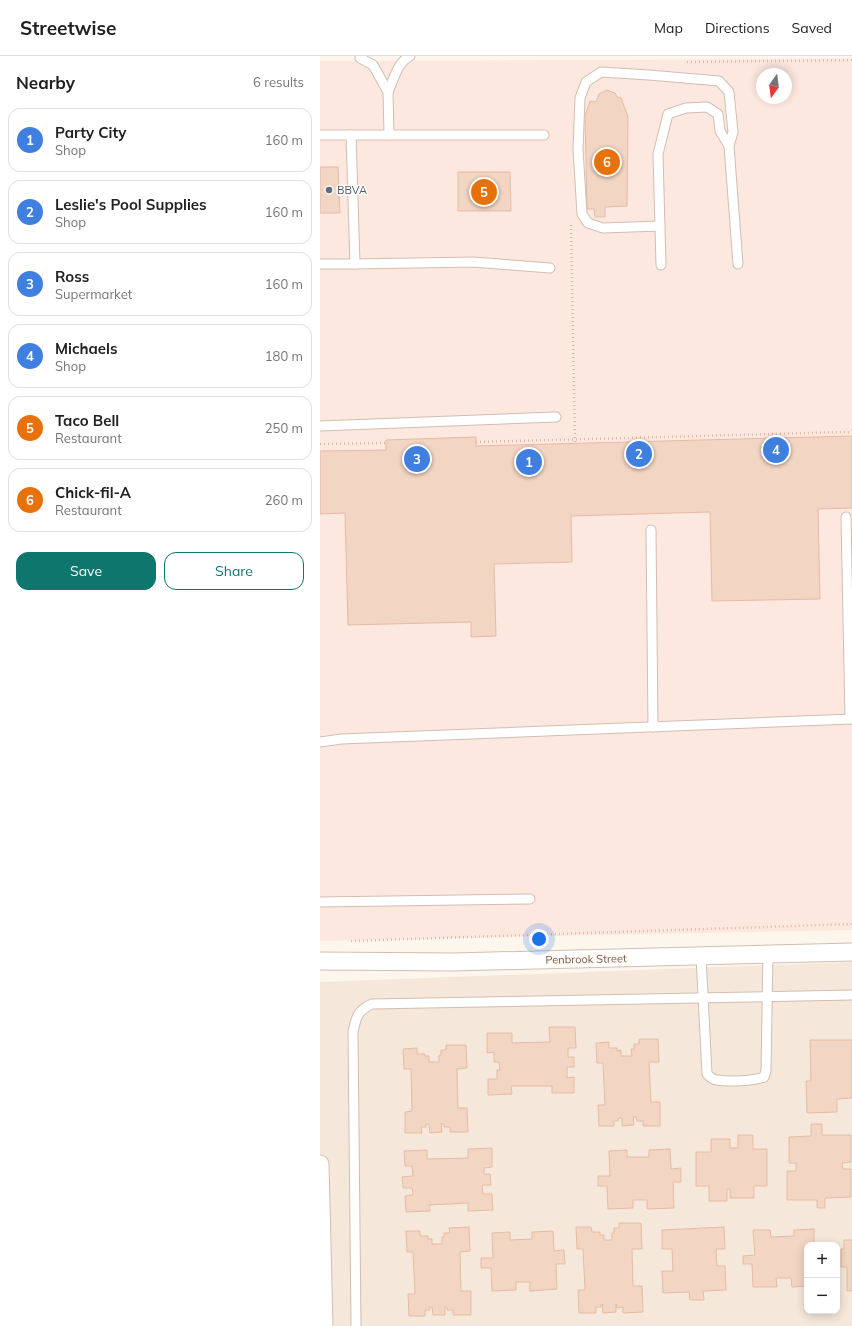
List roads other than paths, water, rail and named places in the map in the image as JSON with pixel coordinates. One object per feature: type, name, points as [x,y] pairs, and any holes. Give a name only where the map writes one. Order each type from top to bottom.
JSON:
[{"type":"street","name":"Penbrook Street","points":[[320,961],[462,962],[852,952]]},
{"type":"street","points":[[320,1164],[324,1326]]},
{"type":"lane","points":[[360,56],[360,58],[373,65],[388,92]]},
{"type":"lane","points":[[388,135],[388,92],[397,69],[404,59],[410,56]]},
{"type":"lane","points":[[660,226],[603,228],[588,223],[582,214],[578,149],[580,98],[586,82],[601,72],[649,74],[720,81],[729,92],[733,132],[729,146],[738,264]]},
{"type":"lane","points":[[661,266],[658,154],[668,114],[686,108],[707,106],[718,114],[720,131],[729,146]]},
{"type":"lane","points":[[320,135],[544,135]]},
{"type":"lane","points":[[351,135],[355,264]]},
{"type":"lane","points":[[320,264],[472,262],[550,268]]},
{"type":"lane","points":[[320,426],[556,416]]},
{"type":"lane","points":[[320,742],[341,739],[851,719],[846,517]]},
{"type":"lane","points":[[651,530],[653,727]]},
{"type":"lane","points":[[320,902],[530,899]]},
{"type":"lane","points":[[701,956],[707,1074],[710,1078],[717,1080],[756,1080],[764,1077],[766,1071],[768,954]]},
{"type":"lane","points":[[356,1326],[353,1032],[355,1022],[362,1008],[372,1004],[852,995]]},
{"type":"place","name":"Chick-fil-A","points":[[607,162]]},
{"type":"place","name":"BBVA","points":[[329,190]]},
{"type":"place","name":"Taco Bell","points":[[484,192]]},
{"type":"place","name":"Michaels","points":[[776,450]]},
{"type":"place","name":"Leslie's Pool Supplies","points":[[639,454]]},
{"type":"place","name":"Ross","points":[[417,459]]},
{"type":"place","name":"Party City","points":[[529,462]]}]
